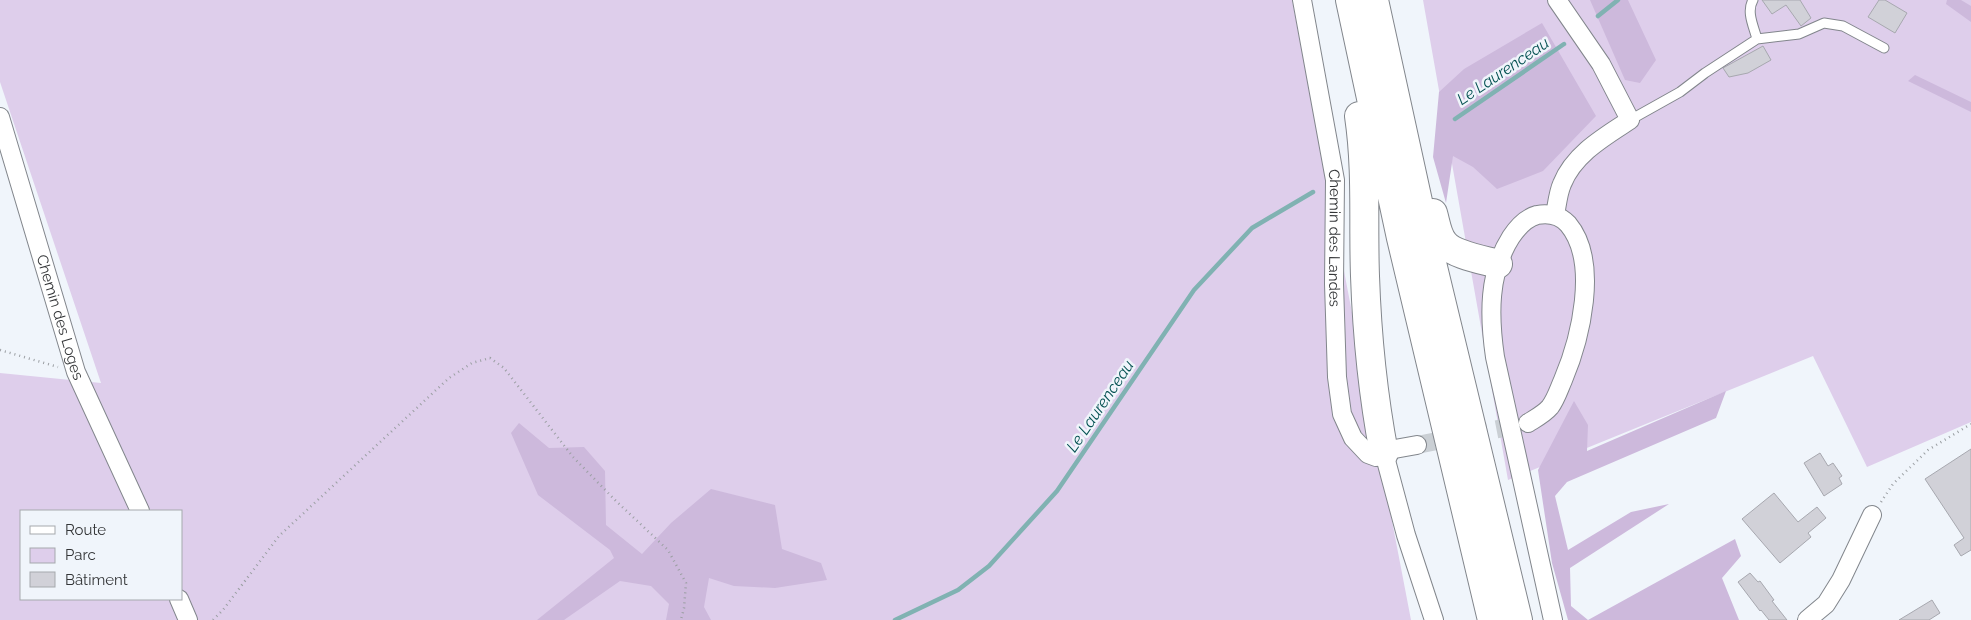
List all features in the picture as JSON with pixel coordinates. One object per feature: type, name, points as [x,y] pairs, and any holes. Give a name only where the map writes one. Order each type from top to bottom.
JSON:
[{"type":"highway","points":[[1350,0],[1401,238],[1492,620]]},
{"type":"highway","points":[[1374,0],[1430,256],[1518,620]]},
{"type":"highway","points":[[1363,60],[1355,84],[1365,171],[1364,243],[1366,309],[1373,391],[1384,453]]},
{"type":"highway","points":[[1403,132],[1419,157],[1439,236],[1444,244],[1452,250],[1498,264]]},
{"type":"street","name":"Chemin des Landes","points":[[1302,0],[1335,180],[1334,293],[1338,377],[1342,414],[1353,438],[1368,454],[1376,457],[1384,453]]},
{"type":"street","points":[[1555,215],[1561,186],[1568,171],[1578,158],[1600,139],[1630,120],[1600,64],[1558,0]]},
{"type":"street","name":"Chemin des Loges","points":[[0,117],[76,372],[140,510]]},
{"type":"street","points":[[1528,423],[1541,416],[1550,407],[1557,394],[1575,349],[1584,304],[1583,262],[1580,247],[1567,222],[1555,215],[1542,214],[1532,217],[1514,232],[1504,248],[1498,264],[1492,292],[1492,331],[1495,358],[1553,620]]},
{"type":"street","points":[[1417,445],[1388,450],[1384,453],[1406,535],[1434,620]]},
{"type":"street","points":[[1807,620],[1826,604],[1841,580],[1872,516]]},
{"type":"street","points":[[179,600],[188,620]]},
{"type":"lane","points":[[1753,0],[1750,16],[1758,39]]},
{"type":"lane","points":[[1630,120],[1680,92],[1705,73],[1758,39],[1799,34],[1824,23],[1843,26],[1884,48]]},
{"type":"path","points":[[0,350],[76,372]]},
{"type":"path","points":[[213,620],[223,610],[279,536],[449,378],[472,363],[490,358],[504,368],[574,457],[615,500],[668,550],[686,583],[681,620]]},
{"type":"path","points":[[1872,516],[1893,484],[1928,450],[1971,424]]},
{"type":"green space","points":[[0,0],[1292,0],[1411,620],[0,620],[0,373],[101,383],[0,82]]},
{"type":"green space","points":[[1423,0],[1971,0],[1971,422],[1867,467],[1813,356],[1508,480]]},
{"type":"shaded area","points":[[1590,0],[1628,0],[1656,60],[1640,83],[1625,80]]},
{"type":"shaded area","points":[[1947,0],[1961,0],[1971,6],[1971,22],[1946,4]]},
{"type":"shaded area","points":[[1542,23],[1596,116],[1543,171],[1497,189],[1473,167],[1453,156],[1446,203],[1433,157],[1439,92],[1464,69]]},
{"type":"shaded area","points":[[1915,75],[1971,102],[1971,112],[1908,81]]},
{"type":"shaded area","points":[[1726,391],[1716,418],[1567,482],[1555,496],[1568,550],[1631,512],[1669,504],[1570,568],[1571,606],[1588,620],[1568,620],[1552,563],[1538,470],[1574,401],[1588,425],[1587,451]]},
{"type":"shaded area","points":[[519,423],[549,448],[584,447],[605,471],[606,525],[642,554],[671,523],[711,489],[775,505],[782,549],[821,563],[827,580],[775,588],[734,586],[709,578],[704,607],[711,620],[666,620],[669,604],[651,586],[620,581],[564,620],[537,620],[614,558],[610,550],[538,495],[511,433]]},
{"type":"shaded area","points":[[1735,539],[1741,556],[1722,578],[1739,620],[1588,620]]},
{"type":"building","points":[[1762,0],[1800,0],[1811,18],[1801,26],[1786,5],[1772,14]]},
{"type":"building","points":[[1879,0],[1885,0],[1907,13],[1895,33],[1868,17]]},
{"type":"building","points":[[1763,46],[1771,60],[1748,73],[1729,77],[1723,68]]},
{"type":"building","points":[[1971,449],[1971,550],[1961,556],[1954,545],[1964,538],[1925,479]]},
{"type":"building","points":[[1820,453],[1828,466],[1833,463],[1842,476],[1839,478],[1842,484],[1824,496],[1804,463]]},
{"type":"building","points":[[1774,493],[1798,522],[1817,507],[1826,518],[1808,533],[1811,537],[1780,563],[1742,519]]},
{"type":"building","points":[[1750,573],[1758,582],[1760,581],[1774,600],[1772,601],[1787,620],[1769,620],[1760,611],[1738,582]]},
{"type":"building","points":[[1932,600],[1940,613],[1929,620],[1899,620]]},
{"type":"waterway","name":"Le Laurenceau","points":[[1598,16],[1618,0]]},
{"type":"waterway","name":"Le Laurenceau","points":[[1455,119],[1564,44]]},
{"type":"waterway","name":"Le Laurenceau","points":[[895,620],[958,590],[989,566],[1057,491],[1194,290],[1252,228],[1313,192]]},
{"type":"tunnel","points":[[1417,445],[1524,424]]}]
